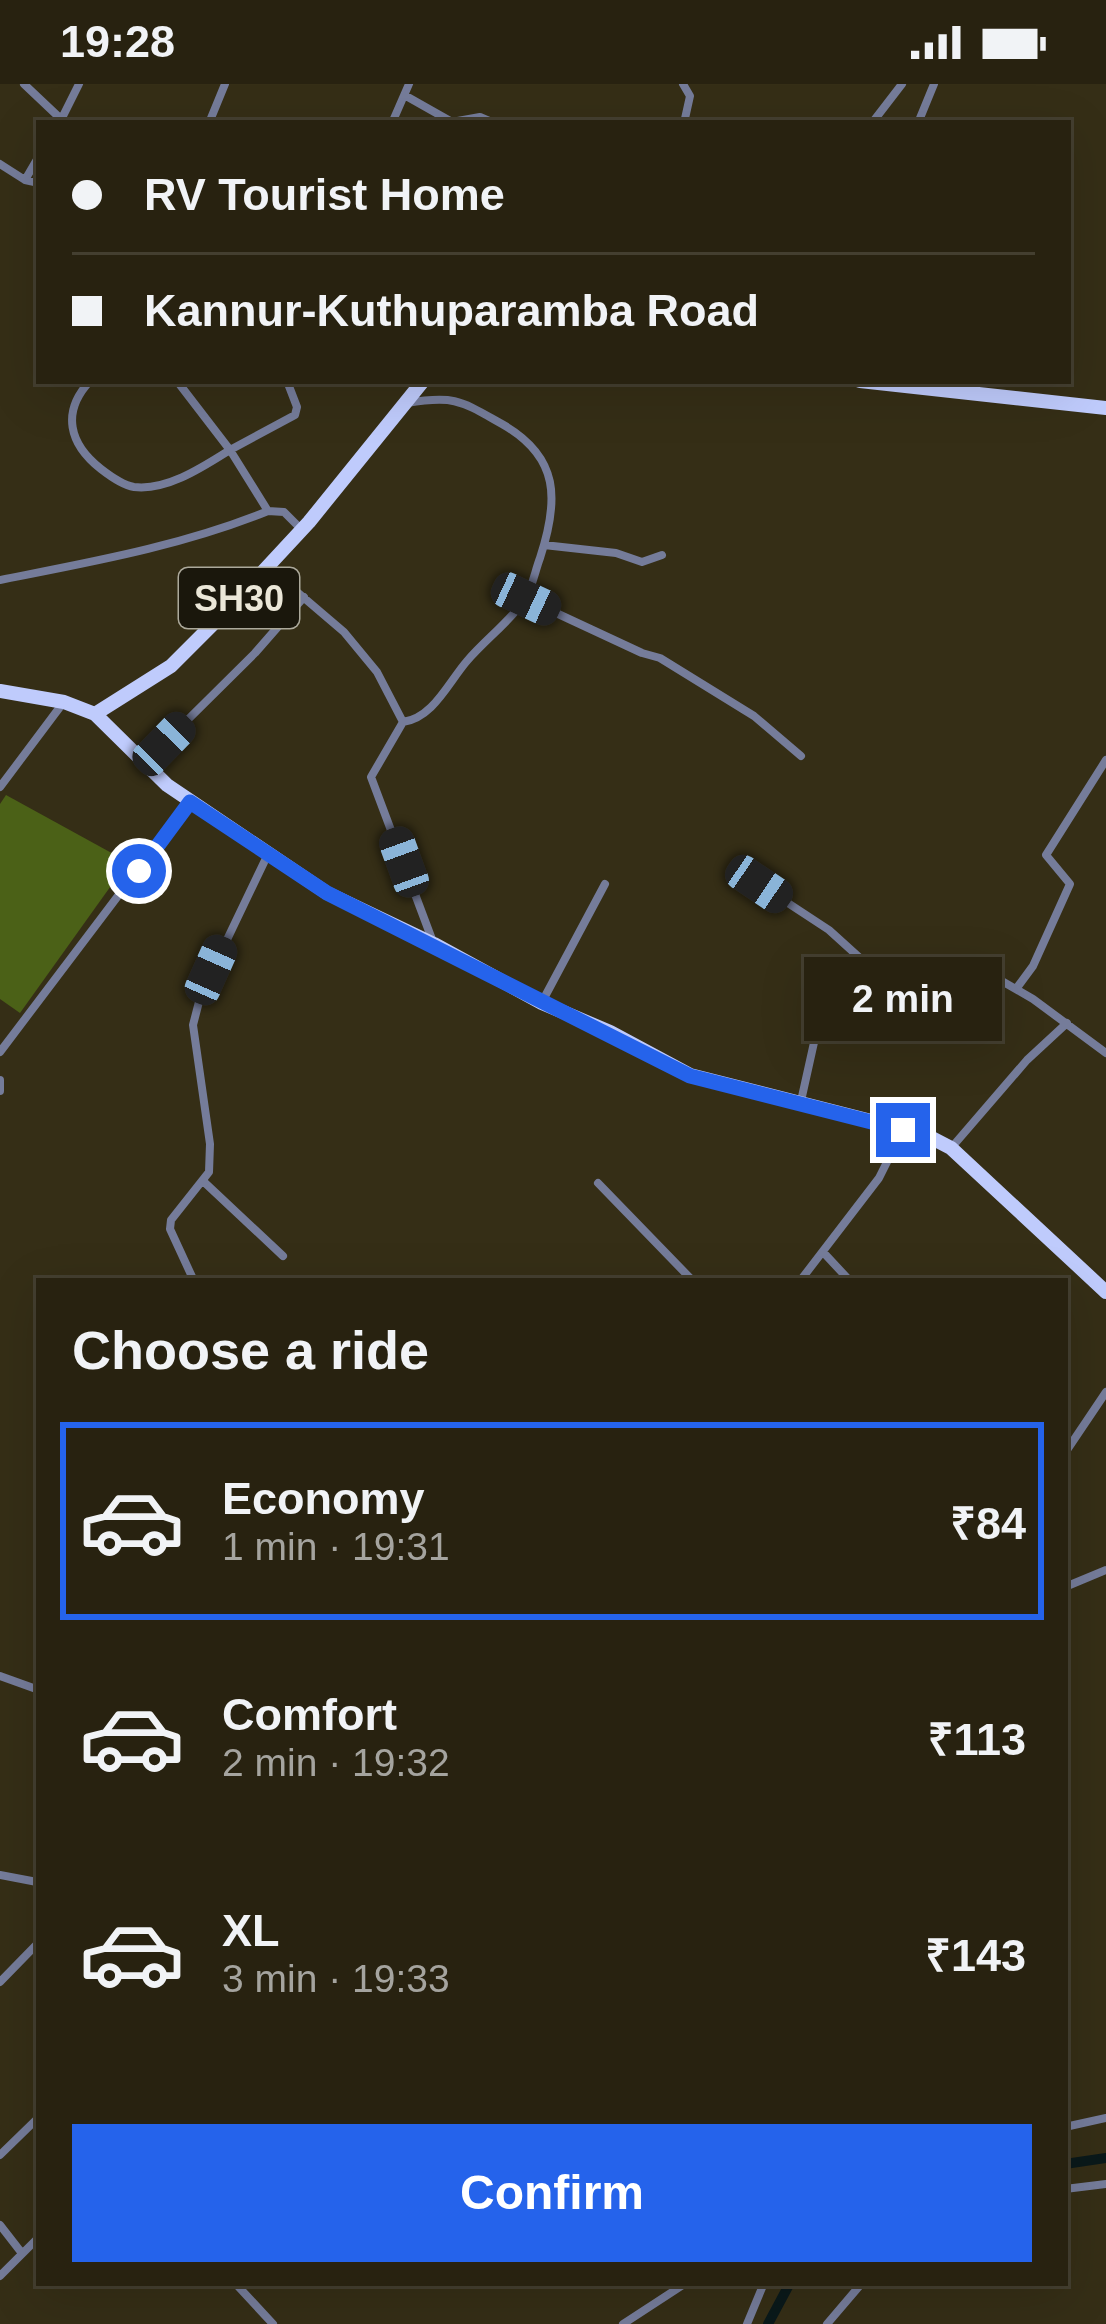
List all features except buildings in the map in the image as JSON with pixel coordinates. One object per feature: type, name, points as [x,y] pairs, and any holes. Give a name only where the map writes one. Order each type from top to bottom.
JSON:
[{"type":"main road","name":"SH30","points":[[94,714],[171,666],[302,530],[420,384]]},
{"type":"main road","points":[[888,384],[1106,408]]},
{"type":"main road","points":[[0,691],[64,702],[94,714],[190,802],[327,893],[690,1076],[926,1135],[951,1148],[1106,1292]]},
{"type":"street","points":[[24,84],[60,120]]},
{"type":"street","points":[[61,120],[79,84]]},
{"type":"street","points":[[210,120],[225,84]]},
{"type":"street","points":[[394,120],[409,84]]},
{"type":"street","points":[[683,84],[690,96],[685,120]]},
{"type":"street","points":[[874,120],[902,84]]},
{"type":"street","points":[[919,120],[934,84]]},
{"type":"street","points":[[406,96],[448,120]]},
{"type":"street","points":[[25,180],[36,161]]},
{"type":"street","points":[[0,164],[36,182]]},
{"type":"street","points":[[87,384],[79,393],[70,428],[77,446],[91,461],[125,484],[168,484],[295,415],[297,407],[288,384]]},
{"type":"street","points":[[179,384],[230,450],[268,511]]},
{"type":"street","points":[[401,404],[443,397],[507,427],[548,468],[553,496],[544,545],[526,599],[466,662],[427,712],[403,722]]},
{"type":"street","points":[[0,580],[137,554],[232,527],[268,511],[284,512],[302,530]]},
{"type":"street","points":[[544,545],[616,553],[642,562],[662,555]]},
{"type":"street","points":[[268,567],[344,632],[377,672],[403,722]]},
{"type":"street","points":[[146,762],[256,653],[304,597]]},
{"type":"street","points":[[526,599],[660,658],[754,716],[801,756]]},
{"type":"street","points":[[0,787],[64,702]]},
{"type":"street","points":[[403,722],[371,777],[434,944]]},
{"type":"street","points":[[1016,989],[1033,966],[1070,884],[1046,855],[1106,760]]},
{"type":"street","points":[[0,1052],[190,802]]},
{"type":"street","points":[[193,1278],[170,1229],[171,1220],[209,1172],[211,1144],[193,1025],[200,994],[268,854]]},
{"type":"street","points":[[542,1004],[604,884]]},
{"type":"street","points":[[759,884],[829,930],[882,978],[928,1003],[935,1002],[964,974],[980,969],[1106,1053]]},
{"type":"street","points":[[801,1103],[817,1029],[832,999],[858,1005],[882,978]]},
{"type":"street","points":[[951,1148],[1027,1060],[1067,1023]]},
{"type":"street","points":[[0,1080],[0,1091]]},
{"type":"street","points":[[802,1278],[879,1178],[903,1130]]},
{"type":"street","points":[[203,1181],[283,1256]]},
{"type":"street","points":[[598,1183],[690,1278]]},
{"type":"street","points":[[823,1252],[847,1278]]},
{"type":"street","points":[[1068,1449],[1106,1392]]},
{"type":"street","points":[[1068,1585],[1106,1570]]},
{"type":"street","points":[[0,1676],[36,1689]]},
{"type":"street","points":[[0,1875],[36,1882]]},
{"type":"street","points":[[0,1982],[36,1945]]},
{"type":"street","points":[[1068,2126],[1106,2118]]},
{"type":"street","points":[[0,2155],[36,2120]]},
{"type":"street","points":[[1068,2189],[1106,2183]]},
{"type":"street","points":[[0,2225],[21,2252]]},
{"type":"street","points":[[0,2276],[36,2239]]},
{"type":"street","points":[[238,2286],[273,2324]]},
{"type":"street","points":[[622,2324],[681,2286]]},
{"type":"street","points":[[747,2324],[763,2286]]},
{"type":"street","points":[[827,2324],[859,2286]]},
{"type":"green space","points":[[6,795],[128,862],[20,1013],[0,999],[0,804]]},
{"type":"waterway","points":[[1068,2164],[1106,2158]]},
{"type":"waterway","points":[[768,2324],[788,2286]]},
{"type":"route","points":[[139,871],[190,802],[327,893],[690,1076],[903,1130]]}]
